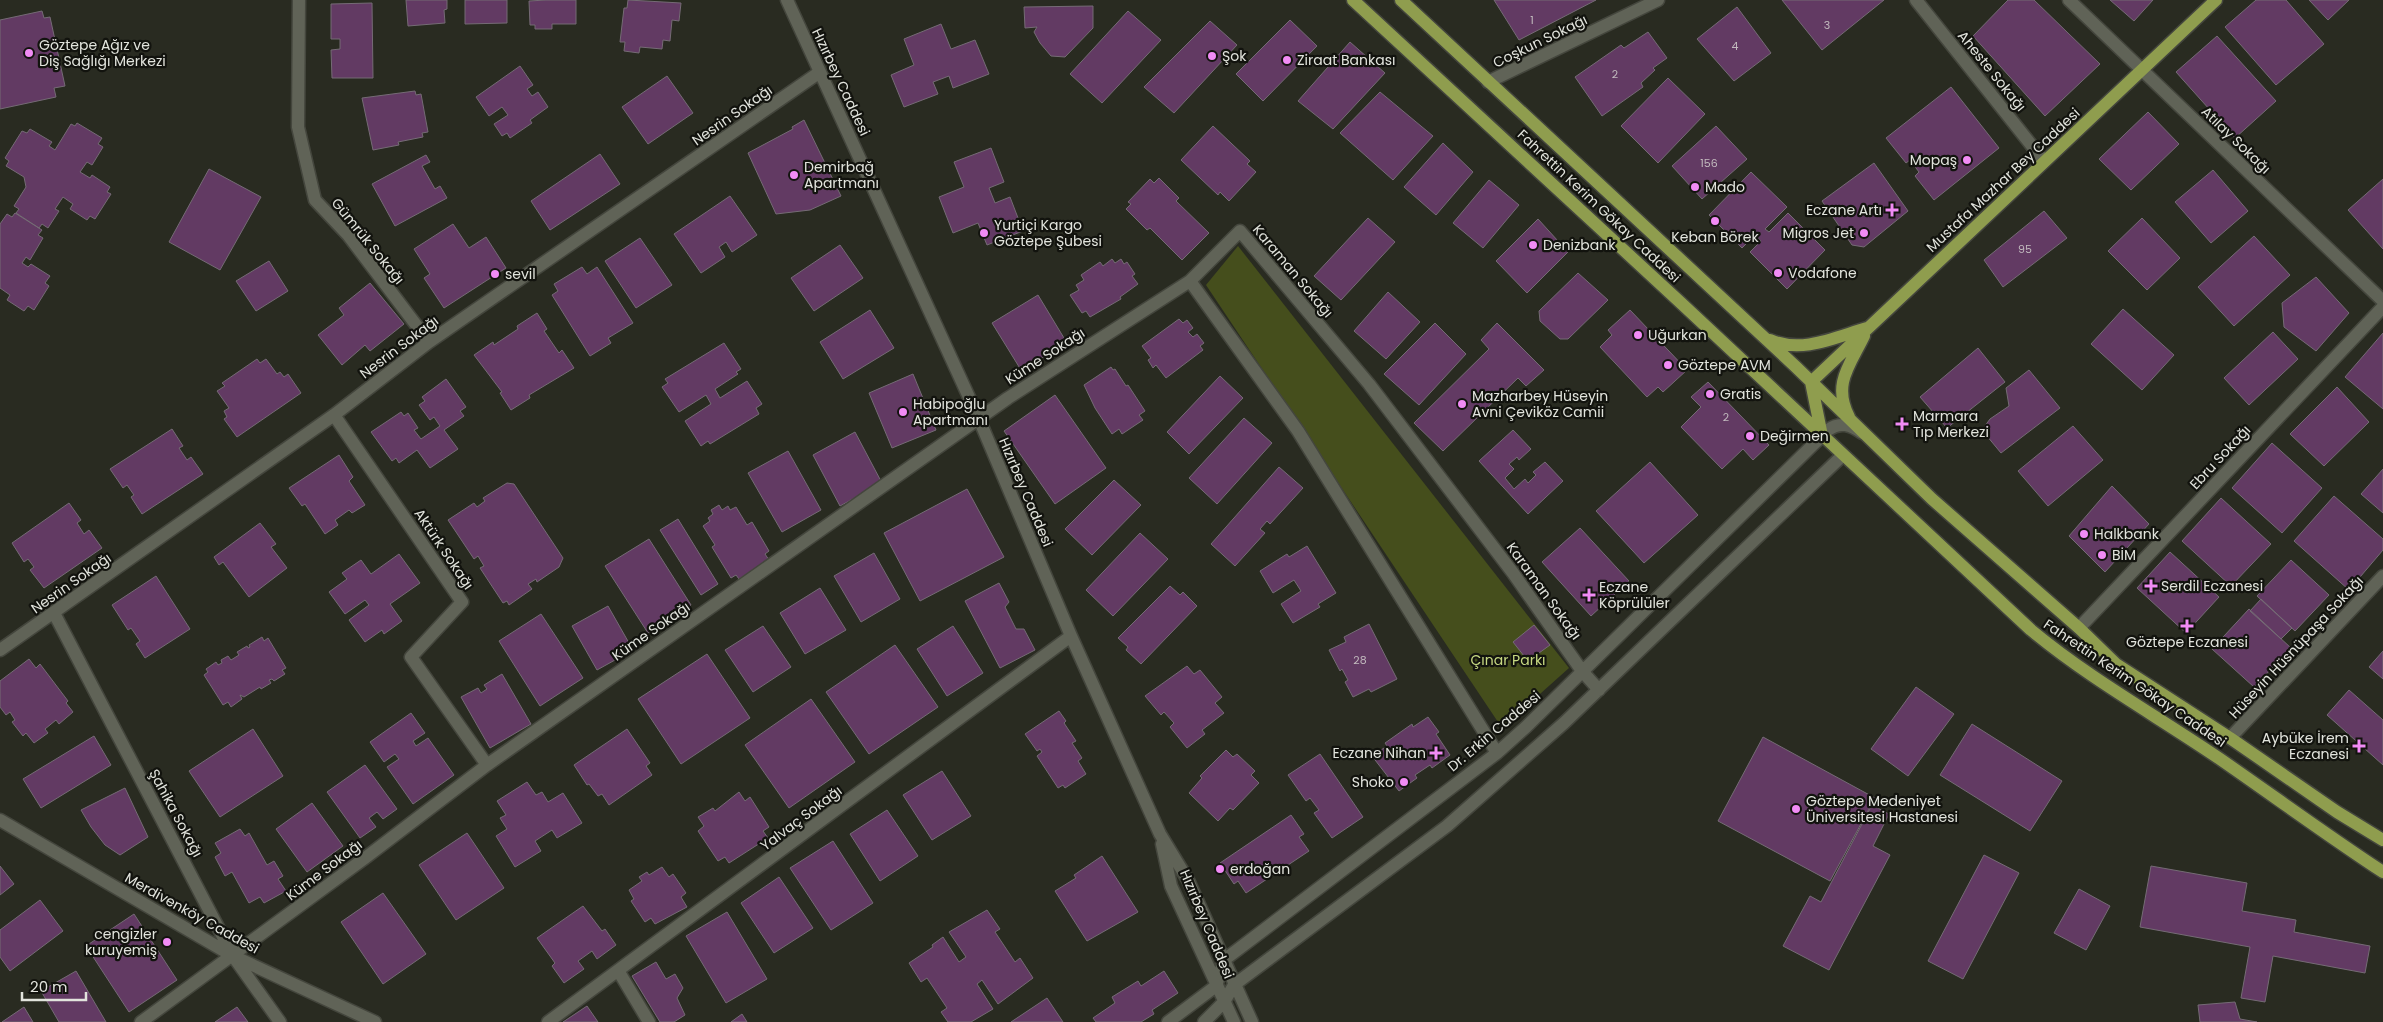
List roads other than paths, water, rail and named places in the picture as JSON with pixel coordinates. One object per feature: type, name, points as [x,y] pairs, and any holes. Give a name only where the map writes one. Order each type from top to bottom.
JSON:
[{"type":"main road","name":"Fahrettin Kerim Gökay Caddesi","points":[[1353,0],[1674,296],[1842,456],[2050,646],[2383,872]]},
{"type":"main road","name":"Fahrettin Kerim Gökay Caddesi","points":[[1401,0],[1759,333],[1932,499],[2080,628],[2116,664],[2383,840]]},
{"type":"main road","name":"Mustafa Mazhar Bey Caddesi","points":[[1810,382],[2216,0]]},
{"type":"main road","points":[[1759,333],[1783,345],[1798,346],[1869,327]]},
{"type":"main road","points":[[1856,426],[1844,404],[1842,384],[1869,327]]},
{"type":"main road","points":[[1810,382],[1822,436]]},
{"type":"street","name":"Gümrük Sokağı","points":[[299,0],[298,127],[314,200],[348,235],[429,342]]},
{"type":"street","name":"Hızırbey Caddesi","points":[[787,0],[978,419],[1071,636],[1160,834],[1188,880],[1252,1022]]},
{"type":"street","name":"Coşkun Sokağı","points":[[1488,82],[1658,0]]},
{"type":"street","name":"Aheste Sokağı","points":[[1916,0],[2044,161]]},
{"type":"street","name":"Atılay Sokağı","points":[[2070,0],[2383,301]]},
{"type":"street","name":"Nesrin Sokağı","points":[[0,650],[334,415],[429,342],[820,72]]},
{"type":"street","name":"Karaman Sokağı","points":[[1190,281],[1240,231],[1369,384],[1513,573],[1582,671],[1599,690]]},
{"type":"street","name":"Küme Sokağı","points":[[141,1022],[233,956],[487,766],[978,419],[1190,281]]},
{"type":"street","points":[[1190,281],[1298,431],[1497,753]]},
{"type":"street","name":"Ebru Sokağı","points":[[2080,628],[2383,307]]},
{"type":"street","name":"Aktürk Sokağı","points":[[334,415],[462,602],[410,657],[487,766]]},
{"type":"street","name":"Fahrettin Kerim Gökay Caddesi","points":[[1822,436],[1833,426],[1841,424],[1852,427],[1866,436]]},
{"type":"street","name":"Dr. Erkin Caddesi","points":[[1224,960],[1497,753],[1549,706],[1582,671],[1822,436]]},
{"type":"street","points":[[1204,1022],[1224,1002],[1234,985],[1447,826],[1599,690],[1842,456]]},
{"type":"street","name":"Hüseyin Hüsnüpaşa Sokağı","points":[[2230,738],[2383,576]]},
{"type":"street","name":"Şahika Sokağı","points":[[54,613],[233,956],[280,1022]]},
{"type":"street","name":"Yalvaç Sokağı","points":[[548,1022],[619,972],[1071,636]]},
{"type":"street","name":"Merdivenköy Caddesi","points":[[0,820],[233,956],[375,1022]]},
{"type":"street","name":"Hızırbey Caddesi","points":[[1160,834],[1171,886],[1234,1022]]},
{"type":"street","points":[[1168,1022],[1216,986],[1224,960]]},
{"type":"street","points":[[619,972],[648,1022]]},
{"type":"place","name":"Göztepe Ağız ve Diş Sağlığı Merkezi","points":[[29,53]]},
{"type":"place","name":"Şok","points":[[1212,56]]},
{"type":"place","name":"Ziraat Bankası","points":[[1287,60]]},
{"type":"place","name":"Mopaş","points":[[1967,160]]},
{"type":"place","name":"Demirbağ Apartmanı","points":[[794,175]]},
{"type":"place","name":"Mado","points":[[1695,187]]},
{"type":"place","name":"Eczane Artı","points":[[1892,210]]},
{"type":"place","name":"Keban Börek","points":[[1715,221]]},
{"type":"place","name":"Yurtiçi Kargo Göztepe Şubesi","points":[[984,233]]},
{"type":"place","name":"Migros Jet","points":[[1864,233]]},
{"type":"place","name":"Denizbank","points":[[1533,245]]},
{"type":"place","name":"Vodafone","points":[[1778,273]]},
{"type":"place","name":"sevil","points":[[495,274]]},
{"type":"place","name":"Uğurkan","points":[[1638,335]]},
{"type":"place","name":"Göztepe AVM","points":[[1668,365]]},
{"type":"place","name":"Gratis","points":[[1710,394]]},
{"type":"place","name":"Mazharbey Hüseyin Avni Çeviköz Camii","points":[[1462,404]]},
{"type":"place","name":"Habipoğlu Apartmanı","points":[[903,412]]},
{"type":"place","name":"Marmara Tıp Merkezi","points":[[1902,424]]},
{"type":"place","name":"Değirmen","points":[[1750,436]]},
{"type":"place","name":"Halkbank","points":[[2084,534]]},
{"type":"place","name":"BİM","points":[[2102,555]]},
{"type":"place","name":"Serdil Eczanesi","points":[[2151,586]]},
{"type":"place","name":"Eczane Köprülüler","points":[[1589,595]]},
{"type":"place","name":"Göztepe Eczanesi","points":[[2187,626]]},
{"type":"place","name":"Aybüke İrem Eczanesi","points":[[2359,746]]},
{"type":"place","name":"Eczane Nihan","points":[[1436,753]]},
{"type":"place","name":"Shoko","points":[[1404,782]]},
{"type":"place","name":"Göztepe Medeniyet Üniversitesi Hastanesi","points":[[1796,809]]},
{"type":"place","name":"erdoğan","points":[[1220,869]]},
{"type":"place","name":"cengizler kuruyemiş","points":[[167,942]]},
{"type":"park label","name":"Çınar Parkı","points":[[1508,660]]}]
